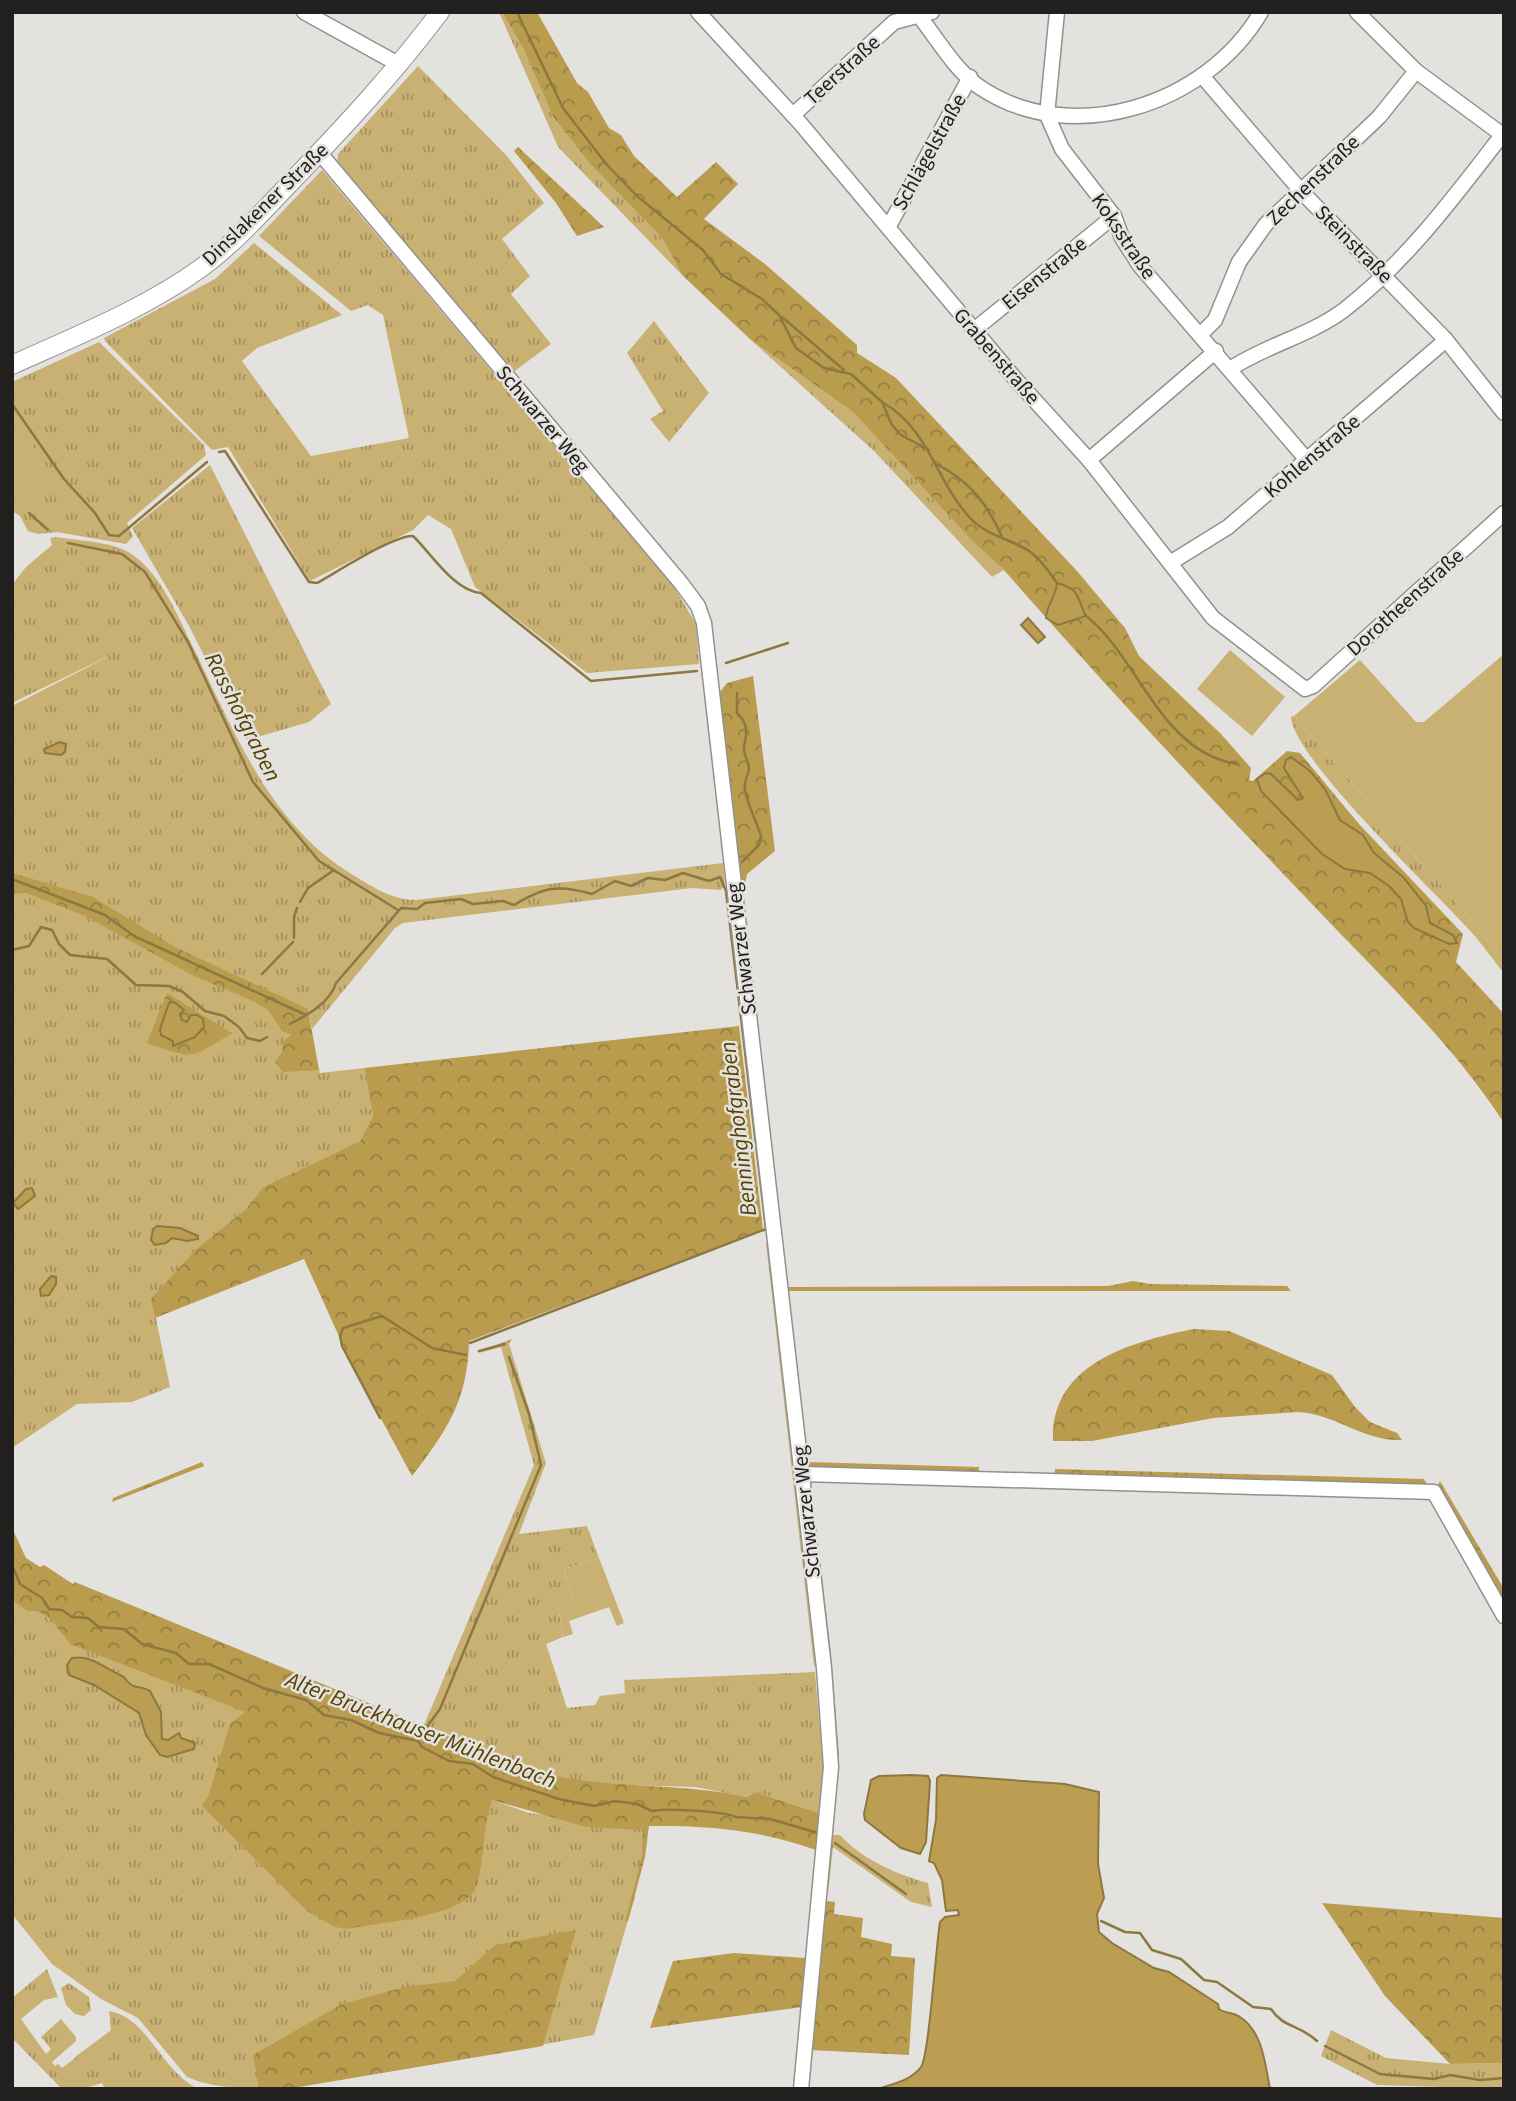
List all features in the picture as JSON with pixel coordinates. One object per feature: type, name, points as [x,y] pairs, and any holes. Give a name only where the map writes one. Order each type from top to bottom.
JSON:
[{"type":"main road","name":"Dinslakener Straße","points":[[12,365],[156,297],[203,267],[246,229],[400,65],[440,12]]},
{"type":"street","points":[[304,12],[400,65]]},
{"type":"street","name":"Grabenstraße","points":[[698,12],[793,115],[974,330],[1089,460],[1213,618],[1305,689]]},
{"type":"street","name":"Koksstraße","points":[[1057,12],[1047,115],[1062,149],[1114,216],[1122,238],[1140,266],[1216,351],[1307,460]]},
{"type":"street","points":[[922,13],[970,77],[987,90],[1047,115],[1110,113],[1143,106],[1172,95],[1203,77],[1251,30],[1261,12]]},
{"type":"street","points":[[1230,369],[1244,360],[1303,335],[1344,309],[1383,274],[1446,207],[1502,131],[1416,71],[1357,12]]},
{"type":"street","name":"Teerstraße","points":[[793,115],[894,22],[922,13]]},
{"type":"street","name":"Zechenstraße","points":[[1201,334],[1215,320],[1239,262],[1259,233],[1379,117],[1416,71]]},
{"type":"street","name":"Schlägelstraße","points":[[889,226],[970,77]]},
{"type":"street","name":"Steinstraße","points":[[1203,77],[1301,191],[1446,340],[1504,412]]},
{"type":"street","name":"Schwarzer Weg","points":[[319,152],[681,583],[698,606],[704,623],[824,1668],[831,1767],[801,2089]]},
{"type":"street","name":"Eisenstraße","points":[[974,330],[1114,216]]},
{"type":"street","name":"Kohlenstraße","points":[[1170,562],[1228,527],[1446,340]]},
{"type":"street","points":[[1089,460],[1216,351]]},
{"type":"street","name":"Dorotheenstraße","points":[[1305,689],[1313,686],[1504,513]]},
{"type":"street","points":[[802,1474],[1434,1492],[1504,1616]]},
{"type":"green space","points":[[499,12],[502,12],[523,48],[553,117],[590,164],[662,238],[682,275],[558,147]]},
{"type":"green space","points":[[502,12],[537,12],[577,83],[588,92],[609,128],[621,135],[634,156],[677,197],[716,162],[738,184],[704,219],[765,264],[857,345],[857,353],[896,378],[1077,571],[1125,628],[1139,656],[1221,734],[1251,768],[1249,780],[1253,781],[1287,751],[1300,753],[1359,824],[1463,934],[1456,962],[1504,1014],[1504,1123],[1461,1064],[1412,1008],[1194,780],[1004,570],[972,541],[853,412],[751,340],[682,275],[662,238],[590,164],[553,117],[523,48]]},
{"type":"green space","points":[[418,66],[506,155],[544,203],[502,239],[530,276],[511,294],[551,344],[512,373],[337,165],[338,154]]},
{"type":"green space","points":[[518,147],[604,227],[577,236],[556,203],[514,151]]},
{"type":"green space","points":[[322,170],[674,587],[696,624],[699,664],[587,673],[475,587],[451,529],[428,515],[413,530],[310,581],[228,447],[212,450],[105,341],[104,338],[215,279],[254,243],[342,315],[257,348],[242,361],[311,456],[409,438],[383,315],[368,305],[351,311],[259,236]]},
{"type":"green space","points":[[654,321],[709,393],[669,442],[650,419],[663,411],[627,353]]},
{"type":"green space","points":[[751,340],[853,412],[972,541],[1004,570],[992,577],[874,451]]},
{"type":"green space","points":[[99,342],[204,445],[206,455],[127,523],[133,536],[126,544],[57,532],[38,534],[28,531],[20,516],[12,511],[12,382]]},
{"type":"green space","points":[[20,427],[54,477],[28,495],[12,472],[12,432]]},
{"type":"green space","points":[[210,465],[331,704],[309,722],[247,740],[189,626],[132,528]]},
{"type":"green space","points":[[50,538],[116,547],[143,563],[174,608],[238,740],[275,802],[323,854],[375,888],[399,898],[416,900],[723,863],[725,884],[721,890],[692,888],[403,923],[395,928],[312,1029],[308,1009],[306,1016],[320,1073],[364,1068],[373,1115],[360,1141],[263,1187],[246,1209],[196,1249],[152,1299],[170,1387],[132,1402],[77,1404],[12,1448],[12,706],[115,653],[12,703],[12,585],[26,567],[52,545]]},
{"type":"green space","points":[[1230,650],[1285,697],[1252,736],[1197,689]]},
{"type":"green space","points":[[1504,654],[1504,958],[1294,716],[1360,660],[1416,722],[1424,722]]},
{"type":"green space","points":[[753,676],[775,851],[747,874],[745,885],[742,886],[720,692],[727,683]]},
{"type":"green space","points":[[720,692],[809,1470],[805,1468],[716,703]]},
{"type":"green space","points":[[1294,716],[1504,958],[1504,973],[1474,935],[1341,794],[1298,737],[1291,717]]},
{"type":"green space","points":[[12,873],[93,897],[175,947],[308,1009],[319,1070],[283,1072],[275,1062],[282,1052],[283,1041],[292,1035],[282,1031],[268,1010],[192,975],[85,916],[26,893],[12,894]]},
{"type":"green space","points":[[167,993],[232,1033],[208,1048],[191,1054],[174,1052],[147,1043]]},
{"type":"green space","points":[[739,1026],[763,1230],[469,1341],[468,1362],[460,1397],[436,1444],[412,1476],[352,1365],[304,1259],[155,1318],[151,1299],[196,1249],[246,1209],[263,1187],[360,1141],[373,1115],[364,1068]]},
{"type":"green space","points":[[766,1243],[771,1244],[818,1663],[814,1666]]},
{"type":"green space","points":[[1133,1281],[1150,1284],[1287,1286],[1291,1291],[789,1291],[788,1287],[1108,1286]]},
{"type":"green space","points":[[1193,1329],[1229,1331],[1332,1375],[1355,1407],[1370,1422],[1397,1433],[1402,1440],[1375,1437],[1324,1417],[1297,1412],[1213,1418],[1092,1441],[1053,1441],[1056,1414],[1065,1392],[1080,1375],[1121,1350]]},
{"type":"green space","points":[[512,1339],[509,1344],[546,1463],[519,1534],[587,1526],[599,1558],[564,1569],[573,1599],[558,1605],[563,1637],[546,1644],[567,1708],[595,1705],[600,1696],[625,1693],[624,1680],[815,1672],[823,1766],[819,1813],[755,1792],[747,1797],[695,1787],[596,1784],[557,1777],[424,1725],[534,1465],[501,1347],[479,1353],[478,1351]]},
{"type":"green space","points":[[202,1462],[204,1466],[112,1502],[113,1498]]},
{"type":"green space","points":[[808,1462],[979,1467],[979,1475],[809,1470]]},
{"type":"green space","points":[[1055,1469],[1424,1479],[1429,1488],[1055,1477]]},
{"type":"green space","points":[[811,1481],[831,1653],[839,1753],[833,1835],[840,1835],[859,1852],[881,1865],[928,1883],[932,1907],[911,1902],[833,1847],[828,1893],[824,1891],[835,1768],[808,1482]]},
{"type":"green space","points":[[1440,1481],[1504,1589],[1504,1610],[1437,1487]]},
{"type":"green space","points":[[12,1528],[26,1558],[40,1567],[44,1565],[73,1584],[75,1582],[529,1769],[583,1780],[692,1789],[747,1797],[755,1792],[819,1813],[816,1850],[754,1833],[649,1826],[645,1857],[628,1921],[625,1922],[642,1856],[643,1830],[586,1827],[492,1800],[480,1874],[470,1896],[457,1905],[420,1917],[348,1929],[335,1927],[307,1911],[202,1806],[209,1794],[230,1724],[245,1712],[70,1644],[50,1618],[37,1611],[28,1611],[12,1600]]},
{"type":"green space","points":[[12,1541],[56,1606],[353,1751],[529,1813],[648,1826],[634,1900],[594,2035],[313,2083],[259,2088],[209,2084],[187,2077],[138,2018],[101,1999],[52,1964],[12,1914]]},
{"type":"green space","points":[[599,1558],[624,1623],[617,1626],[609,1607],[569,1621],[573,1634],[563,1637],[558,1605],[573,1599],[564,1569]]},
{"type":"green space","points":[[823,1902],[835,1902],[834,1914],[863,1918],[861,1937],[892,1944],[891,1956],[915,1958],[909,2055],[810,2050]]},
{"type":"green space","points":[[1322,1903],[1504,1918],[1504,2063],[1450,2064],[1385,1996]]},
{"type":"green space","points":[[576,1930],[543,2046],[299,2087],[259,2089],[253,2055],[342,2004],[404,1987],[455,1981],[495,1945]]},
{"type":"green space","points":[[734,1953],[806,1958],[802,2007],[650,2028],[673,1961]]},
{"type":"green space","points":[[47,1969],[58,1997],[44,2000],[21,2019],[46,2054],[51,2049],[41,2037],[61,2019],[76,2037],[76,2041],[52,2062],[55,2066],[58,2064],[62,2068],[111,2030],[109,2011],[123,2015],[134,2023],[174,2070],[199,2089],[105,2089],[102,2083],[82,2089],[62,2089],[12,2038],[12,1998]]},
{"type":"green space","points":[[69,1983],[89,1997],[91,2010],[84,2016],[75,2014],[66,2005],[61,1988]]},
{"type":"green space","points":[[1331,2030],[1386,2058],[1450,2064],[1504,2063],[1504,2089],[1377,2085],[1321,2056]]},
{"type":"green space","points":[[105,2035],[114,2047],[111,2057],[93,2071],[75,2057]]},
{"type":"shaded area","points":[[1057,583],[1075,592],[1086,616],[1058,625],[1046,618]]},
{"type":"shaded area","points":[[1028,618],[1045,637],[1038,643],[1021,625]]},
{"type":"shaded area","points":[[60,742],[66,744],[65,752],[61,755],[45,753],[44,749]]},
{"type":"shaded area","points":[[1291,757],[1310,771],[1325,789],[1340,820],[1363,835],[1374,853],[1403,877],[1426,906],[1430,923],[1453,935],[1457,943],[1449,944],[1414,928],[1408,922],[1401,899],[1389,886],[1370,873],[1345,869],[1322,854],[1261,791],[1257,779],[1266,773],[1271,774],[1298,800],[1303,798],[1284,768],[1286,760]]},
{"type":"shaded area","points":[[174,1002],[184,1010],[180,1014],[182,1020],[187,1022],[191,1015],[197,1015],[203,1019],[204,1027],[195,1037],[173,1046],[173,1041],[161,1035],[160,1029],[169,1003]]},
{"type":"shaded area","points":[[32,1188],[35,1196],[18,1209],[13,1203],[26,1189]]},
{"type":"shaded area","points":[[157,1226],[180,1228],[198,1236],[198,1239],[187,1241],[172,1238],[166,1243],[155,1245],[151,1240],[153,1229]]},
{"type":"shaded area","points":[[51,1276],[56,1277],[56,1284],[49,1295],[41,1296],[40,1289]]},
{"type":"shaded area","points":[[72,1658],[93,1661],[122,1676],[132,1685],[150,1691],[161,1712],[162,1739],[168,1740],[179,1733],[181,1738],[195,1743],[194,1749],[167,1757],[160,1755],[146,1735],[139,1713],[94,1685],[69,1675],[67,1665]]},
{"type":"shaded area","points":[[941,1775],[1065,1784],[1099,1792],[1098,1864],[1104,1898],[1097,1914],[1099,1932],[1154,1968],[1169,1972],[1218,2004],[1219,2009],[1237,2015],[1248,2023],[1262,2049],[1270,2089],[878,2089],[907,2079],[921,2067],[927,2043],[940,1922],[945,1917],[959,1915],[958,1910],[946,1911],[942,1880],[934,1863],[929,1861],[936,1820],[937,1778]]},
{"type":"shaded area","points":[[879,1776],[928,1776],[930,1781],[926,1842],[920,1854],[901,1848],[865,1820],[864,1814],[871,1780]]},
{"type":"waterway","points":[[517,12],[563,108],[607,165],[637,196],[703,250],[721,274],[762,299],[779,315],[796,348],[824,368],[851,374],[882,402],[892,425],[901,435],[929,450]]},
{"type":"waterway","points":[[782,317],[844,370]]},
{"type":"waterway","points":[[882,402],[898,413],[922,441],[950,490],[972,520],[985,530],[1029,551],[1057,583]]},
{"type":"waterway","points":[[12,404],[64,479],[95,513],[109,535],[119,536],[207,462]]},
{"type":"waterway","points":[[219,452],[225,451],[309,582],[317,583],[393,541],[413,536],[452,579],[471,591],[481,593],[591,681],[697,671]]},
{"type":"waterway","points":[[938,465],[960,479],[977,496],[991,515],[1003,539]]},
{"type":"waterway","name":"Rasshofgraben","points":[[29,513],[48,530]]},
{"type":"waterway","name":"Rasshofgraben","points":[[68,543],[122,554],[145,572],[188,642],[253,782],[319,861],[398,910]]},
{"type":"waterway","points":[[1085,615],[1104,633],[1152,701],[1188,742],[1211,756],[1237,764]]},
{"type":"waterway","points":[[726,663],[788,643]]},
{"type":"waterway","points":[[737,693],[737,713],[744,721],[746,729],[744,750],[749,769],[745,790],[761,836],[759,845],[742,862]]},
{"type":"waterway","points":[[300,902],[308,888],[334,870]]},
{"type":"waterway","name":"Benninghofgraben","points":[[290,1024],[329,997],[336,983],[401,908],[417,909],[425,903],[461,899],[473,904],[503,901],[514,905],[534,894],[552,889],[570,889],[592,894],[615,881],[631,886],[648,878],[665,880],[683,873],[709,881],[720,877],[726,891],[766,1229],[470,1343]]},
{"type":"waterway","points":[[12,879],[105,915],[134,936],[306,1015]]},
{"type":"waterway","points":[[294,938],[297,908]]},
{"type":"waterway","points":[[12,950],[29,946],[41,927],[52,930],[59,944],[70,955],[107,959],[136,985],[169,986],[183,992],[205,1011],[224,1016],[239,1027],[247,1038],[260,1041],[267,1037]]},
{"type":"waterway","points":[[262,974],[293,942]]},
{"type":"waterway","name":"Benninghofgraben","points":[[380,1418],[342,1346],[340,1336],[343,1328],[382,1316],[432,1348],[466,1355]]},
{"type":"waterway","name":"Benninghofgraben","points":[[479,1351],[505,1344]]},
{"type":"waterway","name":"Benninghofgraben","points":[[418,1739],[440,1709],[541,1465],[529,1414],[509,1357]]},
{"type":"waterway","name":"Alter Bruckhauser Mühlenbach","points":[[12,1565],[20,1584],[42,1598],[49,1609],[62,1610],[72,1617],[88,1618],[99,1627],[124,1629],[142,1644],[176,1653],[189,1664],[209,1664],[263,1688],[306,1700],[324,1715],[351,1720],[379,1733],[418,1741],[422,1747],[449,1761],[473,1764],[493,1777],[559,1799],[594,1806],[615,1801],[637,1804],[652,1811],[695,1811],[770,1819],[815,1832]]},
{"type":"waterway","name":"Alter Bruckhauser Mühlenbach","points":[[835,1843],[906,1894]]},
{"type":"waterway","name":"Alter Bruckhauser Mühlenbach","points":[[1101,1921],[1125,1932],[1140,1933],[1152,1950],[1181,1959],[1204,1980],[1217,1982],[1253,2007],[1271,2009],[1281,2020],[1317,2041]]},
{"type":"waterway","name":"Alter Bruckhauser Mühlenbach","points":[[1325,2046],[1380,2074],[1434,2079],[1450,2075],[1480,2080],[1504,2078]]}]
